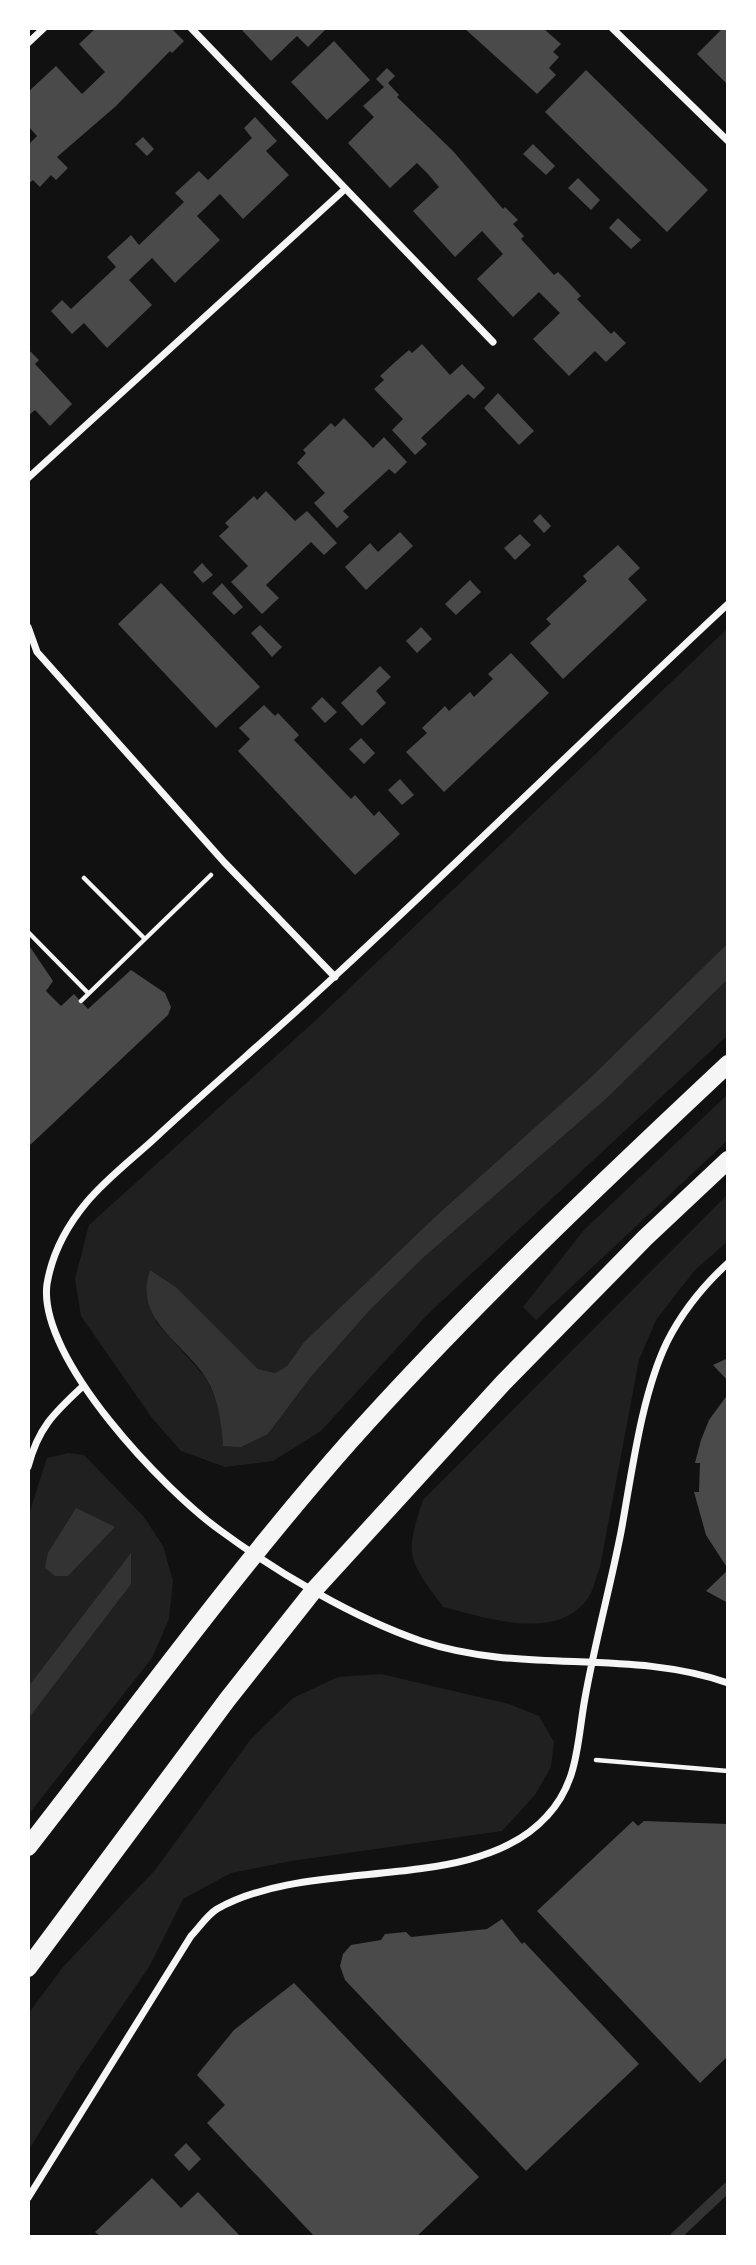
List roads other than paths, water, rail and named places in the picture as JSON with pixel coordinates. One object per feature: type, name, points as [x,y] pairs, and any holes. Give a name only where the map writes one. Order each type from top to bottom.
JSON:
[{"type":"main road","points":[[28,1847],[255,1554],[351,1441],[518,1264],[728,1064]]},
{"type":"main road","points":[[28,1968],[227,1700],[314,1590],[503,1383],[645,1238],[728,1160]]},
{"type":"street","points":[[28,43],[44,28]]},
{"type":"street","points":[[191,28],[344,190],[494,342]]},
{"type":"street","points":[[612,28],[728,141]]},
{"type":"street","points":[[28,478],[344,190]]},
{"type":"street","points":[[728,604],[335,977],[239,1059],[88,1201],[60,1240],[46,1288],[56,1335],[82,1387],[162,1478],[219,1530],[314,1590],[424,1642],[514,1662],[593,1661],[657,1669],[728,1684]]},
{"type":"street","points":[[28,627],[37,652],[224,862],[335,977]]},
{"type":"street","points":[[28,2198],[191,1936],[214,1910],[252,1894],[289,1884],[472,1861],[506,1848],[547,1817],[568,1786],[577,1757],[593,1661],[644,1413],[667,1342],[702,1287],[728,1263]]},
{"type":"street","points":[[28,1467],[33,1447],[48,1419],[82,1387]]},
{"type":"waterway","points":[[675,2237],[728,2187]]}]
